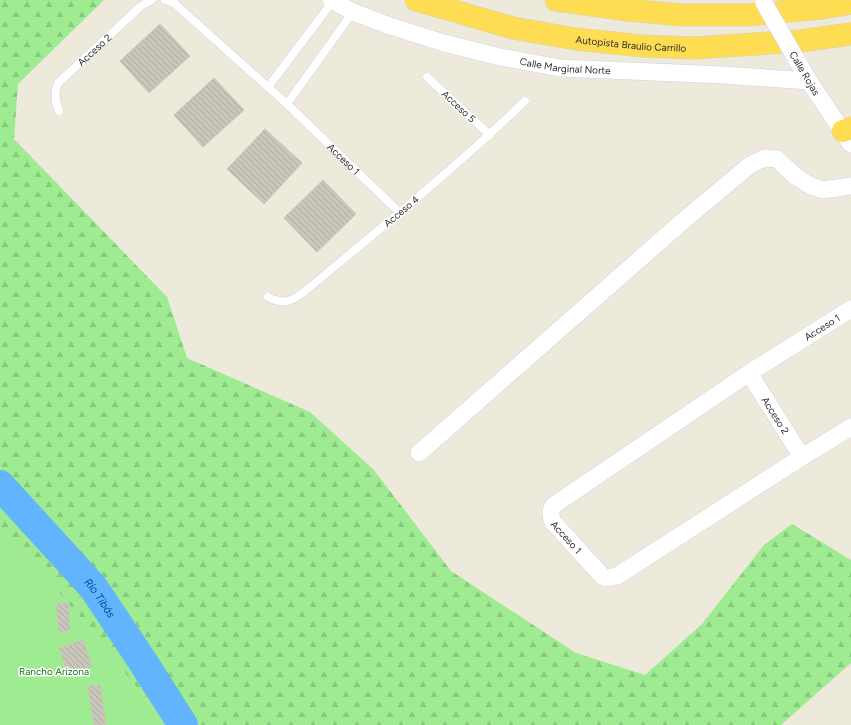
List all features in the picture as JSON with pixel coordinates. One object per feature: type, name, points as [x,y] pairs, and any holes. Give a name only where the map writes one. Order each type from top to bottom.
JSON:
[{"type":"highway","name":"Autopista Braulio Carrillo","points":[[416,0],[513,28],[576,39],[642,46],[694,48],[800,41],[851,34]]},
{"type":"highway","points":[[556,0],[628,10],[682,15],[748,15],[822,8],[851,3]]},
{"type":"street","name":"Calle Marginal Norte","points":[[332,1],[353,12],[390,26],[444,43],[500,57],[560,68],[723,75],[809,81]]},
{"type":"street","name":"Calle Rojas","points":[[763,1],[809,81],[848,134]]},
{"type":"street","points":[[419,453],[683,221],[750,165],[765,158],[777,159],[795,176],[811,186],[823,190],[851,186]]},
{"type":"street","name":"Acceso 1","points":[[851,309],[749,373],[554,505],[550,515],[553,522],[602,576],[611,578],[617,576],[851,427]]},
{"type":"street","name":"Acceso 2","points":[[749,373],[802,457]]},
{"type":"lane","name":"Acceso 2","points":[[59,111],[56,104],[56,88],[58,83],[141,6],[152,0]]},
{"type":"lane","name":"Acceso 1","points":[[165,0],[174,3],[287,104],[400,213]]},
{"type":"lane","points":[[268,87],[332,1]]},
{"type":"lane","points":[[287,104],[353,12]]},
{"type":"lane","name":"Acceso 5","points":[[427,77],[490,135]]},
{"type":"lane","name":"Acceso 4","points":[[268,297],[276,301],[286,302],[294,299],[304,292],[400,213],[490,135],[525,101]]},
{"type":"green space","points":[[0,0],[104,0],[18,84],[14,139],[167,297],[187,358],[310,412],[374,470],[451,571],[576,653],[645,675],[702,624],[764,545],[792,524],[851,560],[851,663],[781,725],[166,725],[90,629],[19,546],[0,533]]},
{"type":"green space","name":"Rancho Arizona","points":[[0,533],[19,546],[90,629],[166,725],[0,725]]},
{"type":"building","points":[[160,24],[190,56],[149,93],[120,61]]},
{"type":"building","points":[[214,78],[244,110],[203,147],[174,115]]},
{"type":"building","points":[[265,129],[302,163],[264,204],[227,169]]},
{"type":"building","points":[[323,180],[356,214],[317,252],[284,218]]},
{"type":"building","points":[[68,603],[70,630],[59,631],[56,604]]},
{"type":"building","points":[[83,640],[92,666],[68,674],[59,648]]},
{"type":"building","points":[[100,685],[106,725],[94,725],[88,686]]},
{"type":"waterway","name":"Río Tibás","points":[[0,485],[93,587],[183,725]]}]
